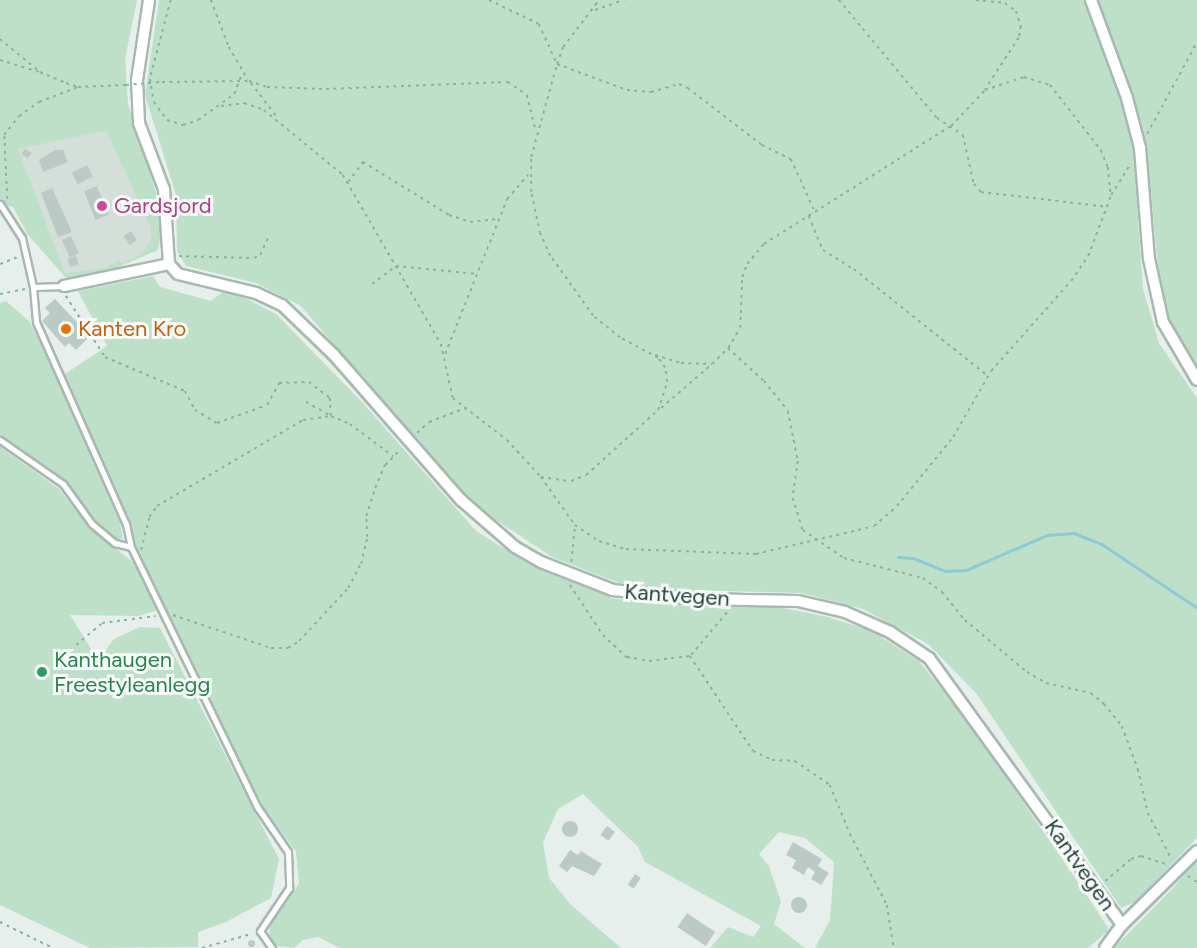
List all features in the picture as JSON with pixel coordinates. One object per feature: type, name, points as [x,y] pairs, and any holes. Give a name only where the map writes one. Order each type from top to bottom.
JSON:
[{"type":"street","points":[[62,286],[169,264],[164,189],[139,123],[137,80],[149,0]]},
{"type":"street","points":[[1091,0],[1124,88],[1140,148],[1154,284],[1164,322],[1197,380]]},
{"type":"street","name":"Kantvegen","points":[[169,264],[178,274],[256,292],[282,305],[334,355],[484,521],[515,547],[568,574],[614,590],[652,596],[798,601],[845,612],[890,632],[929,658],[1122,925]]},
{"type":"street","points":[[1105,948],[1122,925],[1176,869],[1197,851]]},
{"type":"lane","points":[[0,204],[22,238],[33,287],[36,322],[126,524],[131,547],[258,807],[288,852],[289,888],[260,931],[272,948]]},
{"type":"lane","points":[[33,287],[62,286]]},
{"type":"lane","points":[[0,440],[63,484],[92,524],[115,543],[131,547]]},
{"type":"path","points":[[171,0],[151,72],[154,102],[167,120],[183,125],[221,106],[242,81],[242,73]]},
{"type":"path","points":[[211,0],[242,73],[279,121]]},
{"type":"path","points":[[489,0],[538,24],[556,64],[627,90],[651,92],[679,84],[688,88],[755,140],[791,159],[815,212]]},
{"type":"path","points":[[599,0],[594,10],[563,47],[556,64],[536,130],[529,174],[539,227],[550,256],[601,325],[653,355],[662,363],[666,374],[666,391],[658,410]]},
{"type":"path","points":[[594,10],[624,0]]},
{"type":"path","points":[[839,0],[936,118],[963,135],[974,184],[981,192],[1108,207]]},
{"type":"path","points":[[541,477],[564,482],[586,475],[728,348],[740,328],[742,277],[747,264],[764,244],[951,126],[985,90],[1019,38],[1021,26],[1016,11],[1005,3],[976,0]]},
{"type":"path","points":[[0,39],[40,72]]},
{"type":"path","points":[[1155,119],[1197,42]]},
{"type":"path","points":[[0,60],[78,87]]},
{"type":"path","points":[[985,90],[1024,77],[1050,85],[1101,150],[1108,166],[1111,195]]},
{"type":"path","points":[[6,213],[4,135],[19,117],[39,102],[78,87],[162,82],[249,81],[267,87],[326,89],[508,82],[528,95],[536,130]]},
{"type":"path","points":[[221,106],[254,105],[279,121],[335,167],[348,183],[444,355],[450,392],[465,408],[507,440],[541,477],[575,525],[598,541],[626,549],[756,554],[823,541],[874,526],[897,506],[953,437],[988,376],[1071,281],[1088,256],[1111,195],[1140,148]]},
{"type":"path","points":[[348,183],[363,162],[449,215],[470,222],[500,219]]},
{"type":"path","points":[[444,355],[479,274],[507,200],[529,174]]},
{"type":"path","points":[[809,216],[823,250],[854,269],[988,376]]},
{"type":"path","points":[[169,264],[180,255],[227,260],[254,258],[260,255],[268,238]]},
{"type":"path","points":[[0,264],[26,253]]},
{"type":"path","points":[[372,284],[396,266],[479,274]]},
{"type":"path","points":[[62,286],[105,357],[185,391],[195,410],[217,423],[267,405],[279,383],[309,382],[330,398],[331,416]]},
{"type":"path","points":[[0,294],[33,287]]},
{"type":"path","points":[[728,348],[764,381],[788,411],[798,461],[793,498],[803,530],[823,541],[844,558],[924,578],[942,592],[965,620],[1027,672],[1046,683],[1091,693],[1104,704],[1122,726],[1138,769],[1148,813],[1176,869]]},
{"type":"path","points":[[653,355],[681,363],[712,364]]},
{"type":"path","points":[[306,402],[350,424],[394,456]]},
{"type":"path","points":[[76,645],[102,623],[145,620],[156,616],[161,608],[253,644],[288,648],[299,641],[352,580],[363,555],[366,516],[375,488],[394,456],[429,422],[465,408]]},
{"type":"path","points":[[138,561],[149,517],[157,506],[303,420],[331,416]]},
{"type":"path","points":[[575,525],[568,574],[571,591],[603,635],[627,657],[649,661],[690,656],[740,599]]},
{"type":"path","points":[[690,656],[753,751],[772,760],[795,761],[830,785],[849,834],[886,905],[894,948]]},
{"type":"path","points":[[1096,890],[1131,859],[1141,856],[1176,869]]},
{"type":"path","points":[[0,922],[53,948]]},
{"type":"path","points":[[202,948],[260,931]]},
{"type":"shaded area","points":[[106,131],[151,227],[151,239],[142,253],[124,263],[117,260],[107,267],[65,273],[17,149]]},
{"type":"green space","points":[[0,0],[137,0],[125,59],[128,104],[159,202],[161,235],[158,250],[109,271],[66,278],[28,235],[13,207],[0,204]],"holes":[[[106,131],[151,228],[151,239],[142,253],[124,263],[117,260],[107,267],[65,273],[18,149]]]},
{"type":"green space","points":[[159,0],[1197,0],[1197,371],[1175,336],[1160,290],[1151,194],[1138,219],[1143,289],[1159,343],[1197,398],[1197,838],[1135,902],[1121,908],[976,693],[928,644],[863,609],[801,593],[677,590],[619,583],[552,557],[478,508],[447,478],[301,306],[256,283],[186,266],[177,251],[176,195],[145,95]]},
{"type":"green space","points":[[153,276],[160,287],[211,301],[224,291],[236,293],[276,314],[362,402],[476,531],[536,568],[615,599],[774,606],[828,617],[872,631],[919,661],[964,716],[1082,888],[1108,928],[1107,932],[1088,948],[815,948],[830,920],[834,862],[805,838],[779,832],[759,854],[769,866],[781,902],[774,924],[805,948],[710,948],[728,927],[753,937],[761,926],[645,862],[638,847],[583,794],[558,809],[543,842],[549,878],[571,905],[621,948],[340,948],[318,937],[303,940],[294,948],[276,946],[269,937],[270,925],[299,883],[296,852],[264,808],[179,640],[137,552],[117,495],[65,374],[107,346],[78,291]]},
{"type":"green space","points":[[6,301],[30,322],[120,523],[123,539],[116,539],[96,523],[68,486],[0,436],[0,303]]},
{"type":"green space","points":[[0,447],[59,489],[90,528],[134,563],[158,607],[155,611],[138,616],[70,615],[98,660],[114,639],[140,627],[160,628],[279,859],[271,898],[226,922],[198,932],[198,947],[90,948],[0,905]]},
{"type":"green space","points":[[1197,860],[1197,948],[1114,948],[1171,890]]},
{"type":"building","points":[[25,149],[32,153],[28,158],[21,154]]},
{"type":"building","points":[[55,150],[63,150],[68,162],[43,172],[39,160]]},
{"type":"building","points":[[87,165],[93,177],[78,184],[72,173]]},
{"type":"building","points":[[97,186],[109,215],[96,220],[84,191]]},
{"type":"building","points":[[52,188],[72,232],[58,237],[41,193]]},
{"type":"building","points":[[131,231],[137,240],[130,245],[124,236]]},
{"type":"building","points":[[71,236],[79,253],[70,257],[62,240]]},
{"type":"building","points":[[76,256],[79,265],[70,267],[67,259]]},
{"type":"building","name":"Kanten Kro","points":[[55,299],[90,336],[76,350],[69,343],[65,347],[42,321],[50,313],[45,308]]},
{"type":"building","points":[[570,821],[576,823],[578,829],[576,835],[570,837],[564,835],[562,829],[564,823]]},
{"type":"building","points":[[607,826],[615,832],[608,841],[600,835]]},
{"type":"building","points":[[793,842],[822,859],[818,866],[829,873],[821,885],[811,879],[815,872],[808,867],[804,875],[792,868],[796,860],[786,855]]},
{"type":"building","points":[[570,850],[578,855],[581,851],[602,864],[594,876],[572,866],[567,872],[559,866]]},
{"type":"building","points":[[635,874],[641,878],[634,889],[628,885]]},
{"type":"building","points":[[799,897],[805,899],[807,905],[805,911],[799,913],[793,911],[791,905],[793,899]]},
{"type":"building","points":[[687,913],[715,932],[706,946],[677,927]]},
{"type":"building","points":[[251,939],[255,943],[251,947],[247,943]]},
{"type":"waterway","points":[[898,557],[913,558],[945,571],[966,570],[1047,535],[1074,533],[1103,545],[1197,608]]},
{"type":"place","name":"Gardsjord","points":[[102,206]]},
{"type":"place","name":"Kanten Kro","points":[[66,329]]},
{"type":"place","name":"Kanthaugen Freestyleanlegg","points":[[42,672]]}]
